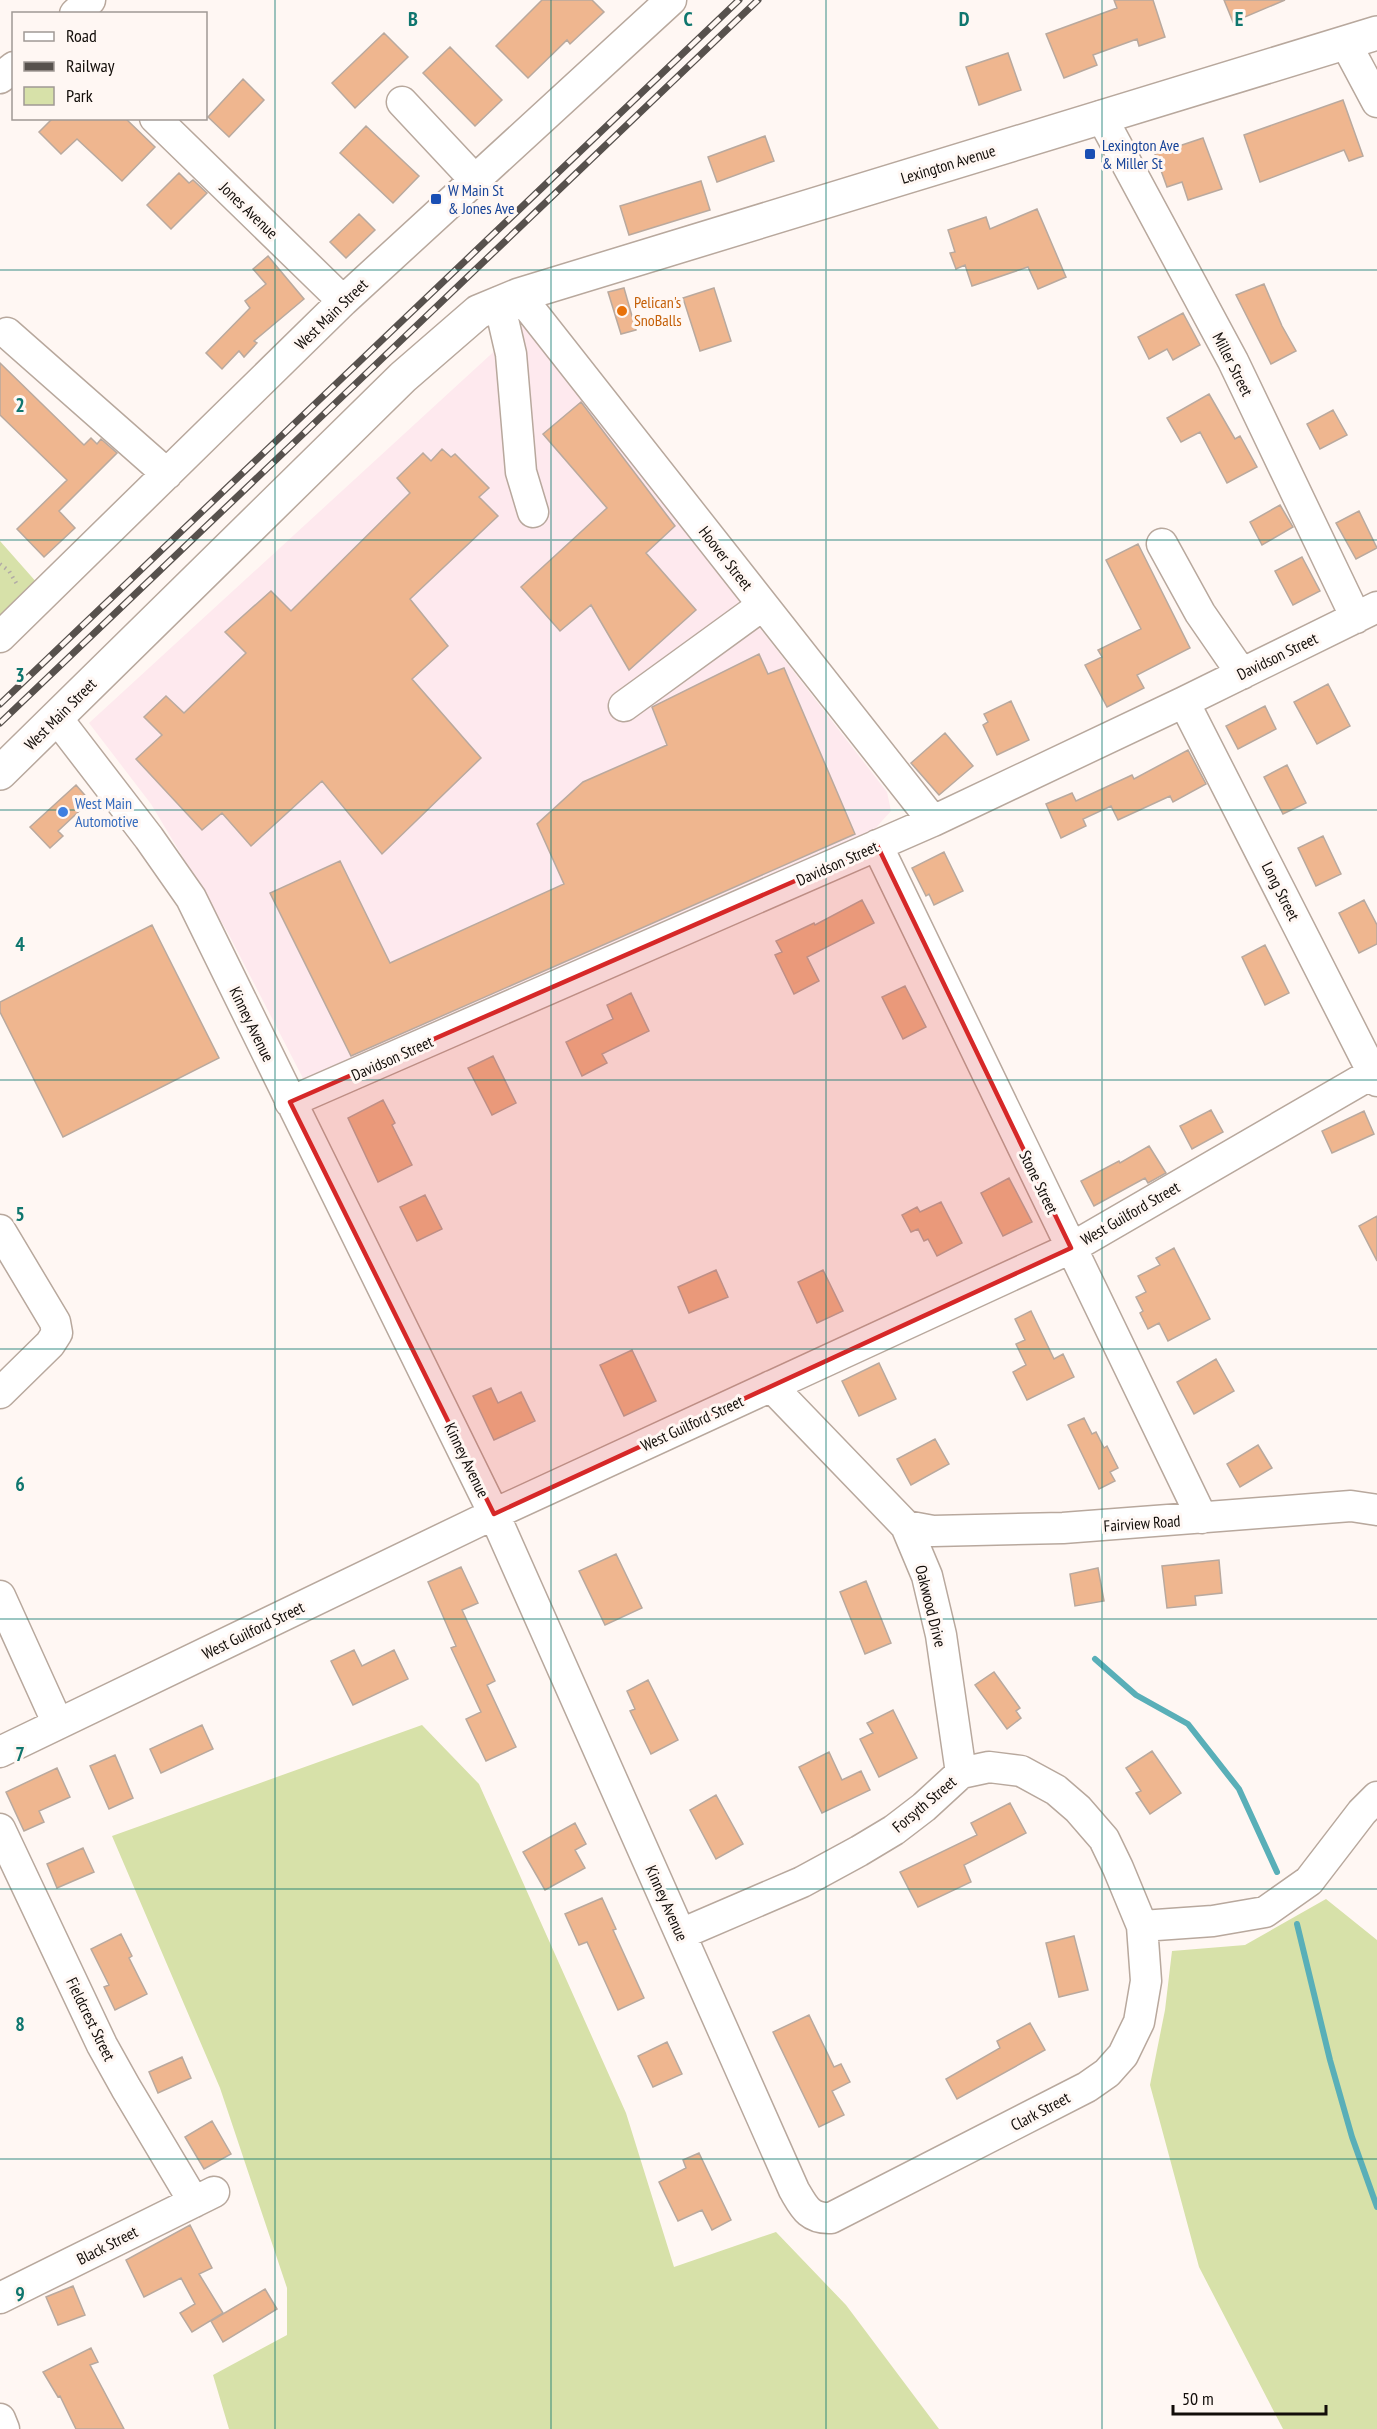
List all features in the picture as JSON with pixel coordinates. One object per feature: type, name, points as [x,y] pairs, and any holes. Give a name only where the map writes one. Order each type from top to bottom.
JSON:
[{"type":"main road","name":"Lexington Avenue","points":[[509,298],[1377,33]]},
{"type":"main road","name":"West Main Street","points":[[0,773],[403,377],[478,312],[509,298]]},
{"type":"street","points":[[77,12],[90,0]]},
{"type":"street","name":"West Main Street","points":[[0,637],[344,301],[671,0]]},
{"type":"street","points":[[1345,42],[1377,102]]},
{"type":"street","points":[[0,78],[12,69]]},
{"type":"street","points":[[402,102],[476,180]]},
{"type":"street","name":"Miller Street","points":[[1101,116],[1367,612]]},
{"type":"street","name":"Jones Avenue","points":[[157,120],[344,301]]},
{"type":"street","points":[[509,298],[511,354],[521,472],[533,512]]},
{"type":"street","name":"Hoover Street","points":[[509,298],[763,605],[933,821]]},
{"type":"street","points":[[7,333],[167,474]]},
{"type":"street","points":[[1162,544],[1200,613],[1242,674]]},
{"type":"street","points":[[624,706],[763,605]]},
{"type":"street","name":"Davidson Street","points":[[290,1102],[933,821],[1367,612]]},
{"type":"street","name":"Long Street","points":[[1184,702],[1375,1077]]},
{"type":"street","name":"Kinney Avenue","points":[[56,717],[149,838],[191,898],[494,1514],[794,2190],[807,2212],[819,2219],[831,2218]]},
{"type":"street","name":"Stone Street","points":[[877,845],[1202,1518]]},
{"type":"street","name":"West Guilford Street","points":[[0,1752],[494,1514],[1071,1248],[1375,1077]]},
{"type":"street","points":[[0,1230],[55,1322],[57,1333],[51,1344],[0,1393]]},
{"type":"street","name":"Oakwood Drive","points":[[771,1386],[906,1526],[927,1575],[941,1635],[961,1773]]},
{"type":"street","name":"Fairview Road","points":[[906,1526],[933,1531],[1063,1528],[1351,1506],[1377,1510]]},
{"type":"street","points":[[0,1596],[58,1724]]},
{"type":"street","name":"Forsyth Street","points":[[681,1934],[802,1882],[894,1830],[924,1807],[961,1773],[989,1767],[1021,1771],[1056,1790],[1078,1809],[1104,1839],[1142,1926]]},
{"type":"street","points":[[1142,1926],[1213,1921],[1265,1912],[1309,1881],[1362,1812],[1377,1797]]},
{"type":"street","name":"Fieldcrest Street","points":[[0,1829],[102,2044],[126,2088],[204,2197]]},
{"type":"street","name":"Clark Street","points":[[831,2218],[1076,2093],[1107,2073],[1123,2055],[1139,2022],[1146,1981],[1142,1926]]},
{"type":"street","name":"Black Street","points":[[0,2298],[204,2197]]},
{"type":"street","points":[[0,2419],[4,2429]]},
{"type":"highlighted area","points":[[877,845],[1071,1248],[494,1514],[290,1102]]},
{"type":"shaded area","points":[[524,324],[887,792],[891,811],[872,832],[307,1086],[228,933],[151,804],[89,723]]},
{"type":"green space","points":[[0,541],[38,584],[0,626]]},
{"type":"green space","points":[[422,1725],[479,1784],[626,2113],[674,2267],[776,2232],[846,2305],[939,2429],[229,2429],[213,2375],[287,2335],[287,2288],[220,2088],[112,1836]]},
{"type":"green space","points":[[1326,1899],[1377,1940],[1377,2429],[1283,2429],[1199,2267],[1150,2085],[1165,2010],[1172,1951],[1245,1945]]},
{"type":"building","points":[[542,0],[592,0],[604,12],[570,44],[567,40],[528,78],[496,46]]},
{"type":"building","points":[[1114,0],[1153,0],[1165,37],[1139,46],[1137,39],[1093,55],[1097,65],[1064,78],[1046,34],[1117,8]]},
{"type":"building","points":[[1224,0],[1285,0],[1233,22]]},
{"type":"building","points":[[384,33],[408,57],[355,108],[332,83]]},
{"type":"building","points":[[450,47],[502,100],[475,126],[423,73]]},
{"type":"building","points":[[1008,53],[1021,90],[979,105],[966,67]]},
{"type":"building","points":[[243,79],[264,100],[229,137],[208,117]]},
{"type":"building","points":[[1343,100],[1363,156],[1349,161],[1344,150],[1260,182],[1244,135]]},
{"type":"building","points":[[51,120],[127,120],[155,147],[122,181],[77,139],[61,154],[39,132]]},
{"type":"building","points":[[366,126],[419,176],[393,203],[340,153]]},
{"type":"building","points":[[765,136],[774,161],[717,182],[708,157]]},
{"type":"building","points":[[1203,138],[1222,189],[1188,200],[1182,182],[1167,187],[1155,154]]},
{"type":"building","points":[[179,173],[189,183],[193,180],[207,193],[171,229],[147,205]]},
{"type":"building","points":[[701,181],[710,210],[629,235],[620,206]]},
{"type":"building","points":[[1037,209],[1066,277],[1038,289],[1028,267],[972,286],[965,265],[956,269],[950,253],[955,252],[948,230],[986,217],[990,229]]},
{"type":"building","points":[[359,214],[375,230],[346,258],[330,242]]},
{"type":"building","points":[[268,256],[304,299],[254,341],[257,343],[244,357],[239,351],[222,369],[206,353],[250,308],[245,301],[266,284],[253,269]]},
{"type":"building","points":[[1264,284],[1282,326],[1296,351],[1271,364],[1236,295]]},
{"type":"building","name":"Pelican's SnoBalls","points":[[624,288],[636,330],[621,334],[608,292]]},
{"type":"building","points":[[714,288],[731,341],[700,351],[683,298]]},
{"type":"building","points":[[1183,313],[1200,345],[1173,360],[1167,349],[1149,359],[1138,337]]},
{"type":"building","points":[[0,363],[84,445],[91,438],[97,444],[101,439],[117,453],[59,511],[75,528],[44,557],[17,529],[67,480],[0,415]]},
{"type":"building","points":[[1209,394],[1235,439],[1240,436],[1257,467],[1227,483],[1200,432],[1181,442],[1167,418]]},
{"type":"building","points":[[581,402],[675,526],[646,553],[696,610],[629,670],[591,605],[560,631],[521,587],[607,508],[543,434]]},
{"type":"building","points":[[1333,410],[1347,435],[1320,449],[1307,424]]},
{"type":"building","points":[[442,449],[451,457],[455,454],[489,488],[479,497],[498,516],[410,599],[448,646],[412,679],[481,758],[382,854],[322,781],[251,846],[222,813],[202,830],[136,759],[162,735],[144,717],[166,696],[184,713],[246,653],[225,632],[271,591],[291,611],[410,493],[397,478],[423,453],[431,461]]},
{"type":"building","points":[[1280,505],[1293,527],[1262,545],[1250,522]]},
{"type":"building","points":[[1359,511],[1377,548],[1356,559],[1336,523]]},
{"type":"building","points":[[1138,544],[1190,648],[1137,675],[1144,688],[1107,707],[1085,665],[1102,657],[1098,650],[1141,629],[1106,560]]},
{"type":"building","points":[[1302,557],[1320,591],[1293,605],[1275,571]]},
{"type":"building","points":[[759,654],[768,674],[784,668],[855,834],[351,1056],[270,893],[340,861],[390,963],[564,884],[537,824],[583,782],[667,745],[652,707]]},
{"type":"building","points":[[1328,684],[1350,726],[1317,744],[1294,702]]},
{"type":"building","points":[[1011,701],[1029,740],[997,755],[983,725],[988,722],[984,714]]},
{"type":"building","points":[[1265,706],[1276,729],[1238,749],[1226,726]]},
{"type":"building","points":[[945,733],[973,766],[939,795],[911,763]]},
{"type":"building","points":[[1188,750],[1206,784],[1173,802],[1170,796],[1118,820],[1111,806],[1083,819],[1086,826],[1061,838],[1046,804],[1072,793],[1076,801],[1132,775],[1134,779]]},
{"type":"building","points":[[1287,765],[1306,803],[1283,814],[1264,777]]},
{"type":"building","points":[[76,785],[90,801],[58,831],[63,836],[50,848],[30,827]]},
{"type":"building","points":[[1323,836],[1341,874],[1316,886],[1298,848]]},
{"type":"building","points":[[944,852],[963,891],[934,905],[929,894],[926,896],[912,868]]},
{"type":"building","points":[[862,900],[874,923],[807,957],[819,981],[794,994],[775,955],[782,952],[776,941],[814,923],[815,925]]},
{"type":"building","points":[[1364,900],[1377,925],[1377,944],[1359,953],[1339,913]]},
{"type":"building","points":[[152,925],[219,1058],[63,1137],[0,1012],[0,1002]]},
{"type":"building","points":[[1265,945],[1289,993],[1265,1005],[1242,957]]},
{"type":"building","points":[[905,986],[926,1027],[903,1039],[882,997]]},
{"type":"building","points":[[631,993],[649,1031],[602,1054],[607,1063],[582,1076],[566,1042],[613,1019],[607,1005]]},
{"type":"building","points":[[493,1056],[516,1103],[492,1115],[468,1068]]},
{"type":"building","points":[[383,1100],[395,1123],[392,1125],[412,1165],[378,1182],[348,1118]]},
{"type":"building","points":[[1211,1110],[1223,1132],[1192,1149],[1180,1126]]},
{"type":"building","points":[[1364,1111],[1374,1134],[1332,1153],[1322,1131]]},
{"type":"building","points":[[1149,1146],[1166,1173],[1148,1183],[1145,1178],[1094,1206],[1081,1181],[1119,1161],[1120,1163]]},
{"type":"building","points":[[1009,1178],[1032,1222],[1003,1236],[981,1193]]},
{"type":"building","points":[[425,1195],[442,1229],[417,1241],[400,1207]]},
{"type":"building","points":[[941,1202],[962,1243],[937,1256],[928,1239],[924,1241],[918,1229],[911,1232],[902,1215],[917,1207],[920,1212]]},
{"type":"building","points":[[1377,1216],[1377,1261],[1359,1226]]},
{"type":"building","points":[[1174,1248],[1210,1319],[1168,1341],[1159,1323],[1148,1329],[1140,1313],[1143,1311],[1136,1297],[1146,1292],[1138,1276],[1160,1265],[1156,1258]]},
{"type":"building","points":[[716,1270],[728,1297],[689,1313],[678,1287]]},
{"type":"building","points":[[823,1270],[843,1311],[817,1323],[798,1282]]},
{"type":"building","points":[[1031,1311],[1054,1359],[1063,1354],[1074,1377],[1027,1400],[1013,1372],[1026,1365],[1016,1344],[1025,1340],[1015,1319]]},
{"type":"building","points":[[632,1350],[656,1401],[624,1416],[600,1365]]},
{"type":"building","points":[[1216,1359],[1234,1391],[1194,1414],[1177,1382]]},
{"type":"building","points":[[879,1363],[896,1399],[859,1416],[842,1381]]},
{"type":"building","points":[[491,1388],[498,1403],[521,1392],[535,1421],[494,1440],[473,1396]]},
{"type":"building","points":[[1084,1418],[1092,1434],[1096,1432],[1104,1448],[1107,1446],[1118,1468],[1110,1472],[1115,1481],[1099,1489],[1068,1425]]},
{"type":"building","points":[[935,1439],[949,1464],[911,1485],[897,1459]]},
{"type":"building","points":[[1258,1445],[1272,1468],[1240,1487],[1227,1464]]},
{"type":"building","points":[[616,1554],[642,1608],[605,1625],[579,1571]]},
{"type":"building","points":[[1219,1560],[1222,1593],[1195,1596],[1196,1605],[1167,1608],[1162,1566]]},
{"type":"building","points":[[461,1567],[478,1603],[462,1610],[495,1681],[487,1685],[516,1747],[486,1761],[466,1719],[481,1712],[451,1648],[456,1646],[428,1582]]},
{"type":"building","points":[[1098,1568],[1104,1601],[1075,1606],[1070,1574]]},
{"type":"building","points":[[866,1581],[891,1643],[865,1654],[840,1592]]},
{"type":"building","points":[[354,1650],[362,1666],[394,1650],[408,1679],[353,1705],[331,1661]]},
{"type":"building","points":[[994,1672],[1020,1708],[1016,1711],[1021,1718],[1007,1729],[975,1685]]},
{"type":"building","points":[[648,1680],[678,1740],[651,1754],[630,1711],[635,1709],[627,1691]]},
{"type":"building","points":[[893,1710],[917,1758],[879,1777],[860,1739],[873,1733],[867,1723]]},
{"type":"building","points":[[202,1725],[213,1749],[161,1773],[150,1749]]},
{"type":"building","points":[[1152,1751],[1181,1793],[1150,1814],[1136,1793],[1141,1791],[1126,1768]]},
{"type":"building","points":[[829,1752],[842,1780],[861,1771],[870,1790],[822,1813],[799,1767]]},
{"type":"building","points":[[115,1755],[133,1798],[109,1809],[90,1766]]},
{"type":"building","points":[[57,1768],[70,1797],[39,1811],[44,1822],[24,1831],[6,1792]]},
{"type":"building","points":[[716,1795],[743,1844],[716,1859],[690,1810]]},
{"type":"building","points":[[1010,1803],[1026,1833],[964,1865],[971,1882],[918,1907],[900,1872],[977,1835],[971,1823]]},
{"type":"building","points":[[575,1823],[586,1844],[575,1850],[585,1868],[545,1890],[523,1852]]},
{"type":"building","points":[[83,1848],[94,1872],[57,1888],[47,1864]]},
{"type":"building","points":[[602,1898],[616,1929],[613,1930],[644,1998],[618,2010],[587,1942],[579,1945],[565,1914]]},
{"type":"building","points":[[121,1934],[132,1956],[129,1958],[147,1994],[115,2010],[104,1987],[109,1985],[91,1949]]},
{"type":"building","points":[[1074,1936],[1088,1990],[1059,1997],[1046,1943]]},
{"type":"building","points":[[809,2015],[834,2067],[841,2064],[850,2082],[832,2091],[844,2115],[819,2127],[773,2032]]},
{"type":"building","points":[[1030,2023],[1045,2050],[957,2099],[946,2079],[1000,2048],[997,2041]]},
{"type":"building","points":[[667,2042],[682,2074],[653,2087],[638,2056]]},
{"type":"building","points":[[182,2057],[191,2078],[158,2093],[149,2072]]},
{"type":"building","points":[[212,2121],[231,2154],[204,2169],[185,2137]]},
{"type":"building","points":[[699,2153],[731,2220],[712,2230],[702,2210],[678,2221],[659,2182],[686,2168],[683,2160]]},
{"type":"building","points":[[190,2225],[212,2268],[199,2274],[223,2313],[192,2332],[180,2313],[195,2304],[181,2278],[144,2297],[126,2260]]},
{"type":"building","points":[[73,2286],[85,2315],[58,2325],[46,2297]]},
{"type":"building","points":[[265,2289],[277,2309],[223,2342],[211,2321]]},
{"type":"building","points":[[91,2348],[98,2362],[90,2365],[124,2429],[76,2429],[60,2396],[58,2397],[43,2372]]},
{"type":"waterway","points":[[1095,1659],[1136,1695],[1188,1724],[1239,1789],[1277,1872]]},
{"type":"waterway","points":[[1297,1924],[1330,2060],[1352,2137],[1377,2207]]},
{"type":"railway","points":[[0,704],[739,0]]},
{"type":"railway","points":[[0,723],[758,0]]},
{"type":"place","name":"Lexington Ave & Miller St","points":[[1090,154]]},
{"type":"place","name":"W Main St & Jones Ave","points":[[436,199]]},
{"type":"place","name":"Pelican's SnoBalls","points":[[622,311]]},
{"type":"place","name":"West Main Automotive","points":[[63,812]]}]
